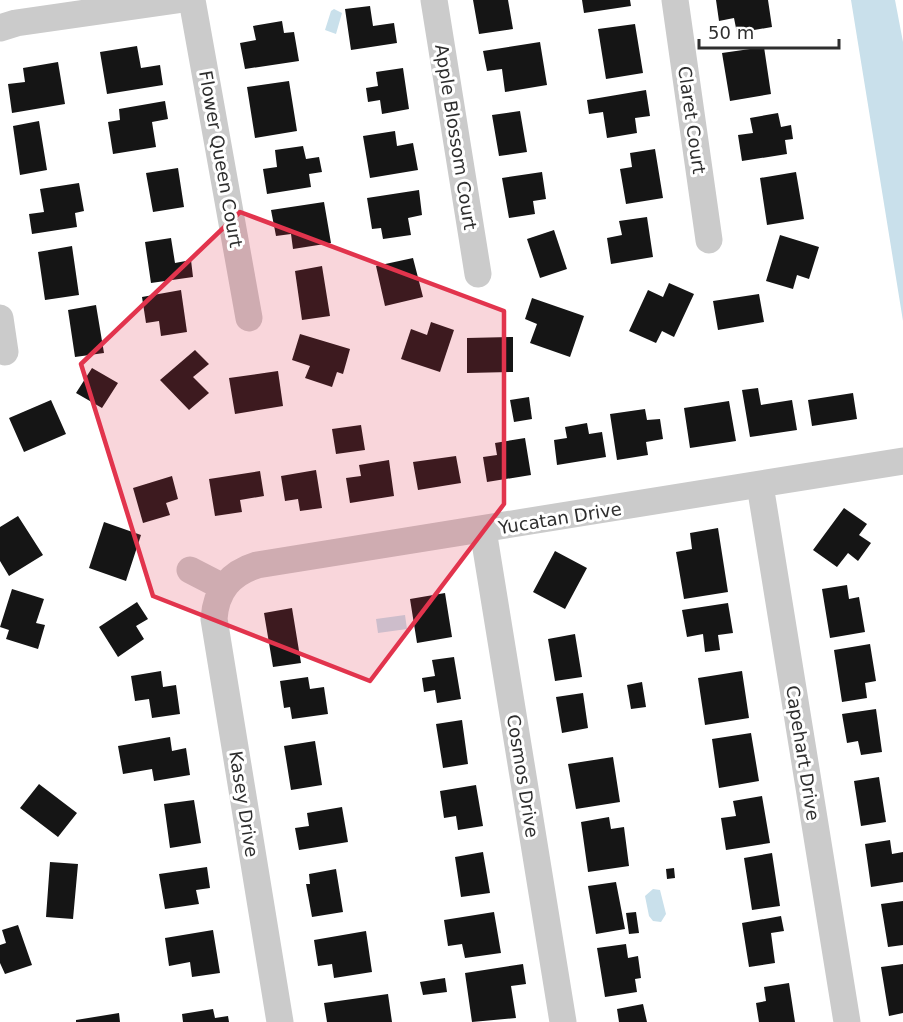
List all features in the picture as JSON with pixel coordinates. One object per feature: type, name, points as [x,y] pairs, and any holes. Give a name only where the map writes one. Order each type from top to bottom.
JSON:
[{"type":"street","points":[[8,26],[177,0]]},
{"type":"street","name":"Flower Queen Court","points":[[192,0],[249,318]]},
{"type":"street","name":"Apple Blossom Court","points":[[434,0],[478,274]]},
{"type":"street","name":"Claret Court","points":[[675,0],[709,240]]},
{"type":"street","points":[[0,318],[5,352]]},
{"type":"street","name":"Yucatan Drive","points":[[223,587],[232,576],[258,565],[903,461]]},
{"type":"street","name":"Capehart Drive","points":[[760,485],[847,1022]]},
{"type":"street","name":"Cosmos Drive","points":[[483,530],[563,1022]]},
{"type":"street","points":[[190,570],[223,587]]},
{"type":"street","name":"Kasey Drive","points":[[223,587],[216,602],[214,619],[280,1022]]},
{"type":"highlighted area","points":[[240,212],[504,311],[504,504],[370,681],[153,596],[81,364]]},
{"type":"water","points":[[851,0],[895,0],[903,42],[903,321]]},
{"type":"water","points":[[334,9],[342,13],[336,34],[325,30],[331,11]]},
{"type":"water","points":[[405,615],[407,629],[378,633],[376,619]]},
{"type":"water","points":[[653,889],[660,890],[666,914],[661,922],[653,921],[649,916],[645,896]]},
{"type":"building","points":[[473,0],[508,0],[513,29],[479,34]]},
{"type":"building","points":[[582,0],[630,0],[631,6],[584,13]]},
{"type":"building","points":[[716,0],[768,0],[772,27],[737,33],[734,18],[719,21]]},
{"type":"building","points":[[370,6],[373,26],[394,23],[397,43],[351,50],[345,9]]},
{"type":"building","points":[[282,21],[284,33],[294,32],[299,61],[245,69],[240,43],[256,40],[253,26]]},
{"type":"building","points":[[635,24],[643,73],[606,79],[598,29]]},
{"type":"building","points":[[540,42],[547,85],[505,92],[502,69],[487,71],[483,51]]},
{"type":"building","points":[[137,46],[141,68],[160,65],[163,85],[107,94],[100,52]]},
{"type":"building","points":[[764,47],[771,94],[730,101],[722,53]]},
{"type":"building","points":[[58,62],[65,104],[12,113],[8,84],[25,82],[23,68]]},
{"type":"building","points":[[403,68],[409,109],[382,114],[380,100],[368,102],[366,88],[378,86],[376,72]]},
{"type":"building","points":[[289,81],[297,131],[255,138],[247,87]]},
{"type":"building","points":[[646,90],[650,116],[635,118],[637,133],[607,138],[603,112],[589,114],[587,100]]},
{"type":"building","points":[[165,101],[168,119],[152,122],[156,147],[113,154],[108,122],[120,120],[119,109]]},
{"type":"building","points":[[520,111],[527,152],[499,156],[492,115]]},
{"type":"building","points":[[778,113],[781,127],[791,125],[793,139],[785,140],[787,154],[742,161],[738,135],[753,133],[750,118]]},
{"type":"building","points":[[39,121],[47,170],[20,175],[13,126]]},
{"type":"building","points":[[395,131],[397,146],[413,143],[418,170],[370,178],[363,136]]},
{"type":"building","points":[[303,146],[306,159],[319,157],[322,172],[309,174],[311,187],[267,194],[263,169],[277,167],[275,150]]},
{"type":"building","points":[[655,149],[663,198],[626,204],[620,169],[632,167],[630,153]]},
{"type":"building","points":[[178,168],[184,207],[153,212],[146,173]]},
{"type":"building","points":[[542,172],[546,199],[533,201],[535,214],[509,218],[502,178]]},
{"type":"building","points":[[796,172],[804,219],[767,225],[760,178]]},
{"type":"building","points":[[79,183],[84,211],[75,213],[77,227],[32,234],[29,214],[44,212],[40,189]]},
{"type":"building","points":[[419,190],[422,215],[408,218],[411,235],[383,239],[381,228],[372,229],[367,198]]},
{"type":"building","points":[[324,202],[331,243],[293,249],[291,234],[276,236],[271,210]]},
{"type":"building","points":[[647,217],[653,257],[611,264],[607,238],[622,235],[619,221]]},
{"type":"building","points":[[554,230],[567,269],[540,278],[527,239]]},
{"type":"building","points":[[780,235],[819,247],[809,279],[797,275],[793,289],[766,281]]},
{"type":"building","points":[[171,238],[175,263],[191,260],[193,277],[151,283],[145,242]]},
{"type":"building","points":[[72,246],[79,295],[45,300],[38,252]]},
{"type":"building","points":[[413,258],[423,297],[385,306],[376,266]]},
{"type":"building","points":[[322,266],[330,316],[302,320],[295,271]]},
{"type":"building","points":[[669,283],[694,294],[674,337],[662,331],[656,343],[629,331],[648,290],[663,297]]},
{"type":"building","points":[[181,290],[187,332],[161,336],[159,321],[146,323],[142,297]]},
{"type":"building","points":[[759,294],[764,322],[718,330],[713,301]]},
{"type":"building","points":[[532,298],[584,316],[570,357],[530,343],[537,324],[525,319]]},
{"type":"building","points":[[96,305],[104,353],[75,357],[68,310]]},
{"type":"building","points":[[431,322],[454,330],[440,372],[401,359],[411,329],[427,335]]},
{"type":"building","points":[[300,334],[350,349],[343,374],[337,372],[332,387],[305,378],[310,366],[292,360]]},
{"type":"building","points":[[513,337],[513,372],[467,373],[467,338]]},
{"type":"building","points":[[195,350],[209,364],[193,377],[209,393],[189,410],[160,380]]},
{"type":"building","points":[[92,368],[118,383],[102,408],[76,393]]},
{"type":"building","points":[[278,371],[283,406],[235,414],[229,378]]},
{"type":"building","points":[[758,388],[761,405],[792,400],[797,430],[750,437],[742,390]]},
{"type":"building","points":[[853,393],[857,419],[812,426],[808,400]]},
{"type":"building","points":[[529,397],[532,419],[514,422],[510,400]]},
{"type":"building","points":[[51,400],[66,434],[24,452],[9,418]]},
{"type":"building","points":[[729,401],[736,441],[690,448],[684,408]]},
{"type":"building","points":[[645,409],[647,420],[660,419],[663,439],[646,442],[648,455],[617,460],[610,414]]},
{"type":"building","points":[[587,423],[589,434],[602,432],[606,457],[557,465],[554,440],[567,438],[565,427]]},
{"type":"building","points":[[361,425],[365,450],[336,454],[332,429]]},
{"type":"building","points":[[525,438],[531,475],[487,482],[483,457],[497,455],[495,443]]},
{"type":"building","points":[[456,456],[461,483],[418,490],[413,462]]},
{"type":"building","points":[[389,460],[394,496],[350,503],[346,478],[361,476],[359,465]]},
{"type":"building","points":[[316,470],[322,508],[300,511],[298,499],[285,501],[281,476]]},
{"type":"building","points":[[260,471],[264,496],[240,500],[242,512],[215,516],[209,479]]},
{"type":"building","points":[[172,476],[178,499],[166,503],[170,515],[143,523],[133,488]]},
{"type":"building","points":[[844,508],[867,524],[859,535],[871,543],[858,561],[848,553],[837,567],[813,550]]},
{"type":"building","points":[[18,516],[43,555],[9,576],[0,561],[0,527]]},
{"type":"building","points":[[104,522],[141,535],[126,581],[89,568]]},
{"type":"building","points":[[718,528],[728,592],[684,599],[676,552],[692,549],[690,533]]},
{"type":"building","points":[[555,551],[587,568],[565,609],[533,592]]},
{"type":"building","points":[[847,585],[849,599],[859,597],[865,632],[830,638],[822,589]]},
{"type":"building","points":[[12,589],[44,599],[36,623],[45,625],[38,649],[6,639],[9,630],[0,627]]},
{"type":"building","points":[[445,593],[452,637],[417,643],[410,599]]},
{"type":"building","points":[[137,602],[148,619],[136,626],[144,639],[118,657],[99,627]]},
{"type":"building","points":[[728,603],[733,633],[718,635],[720,650],[705,652],[703,634],[687,637],[682,610]]},
{"type":"building","points":[[292,608],[301,663],[273,667],[264,613]]},
{"type":"building","points":[[575,634],[582,677],[555,681],[548,639]]},
{"type":"building","points":[[870,644],[876,681],[865,683],[867,698],[842,702],[834,650]]},
{"type":"building","points":[[454,657],[461,699],[437,703],[435,690],[424,692],[422,678],[435,676],[432,660]]},
{"type":"building","points":[[161,671],[163,687],[176,685],[180,714],[152,718],[149,699],[135,701],[131,676]]},
{"type":"building","points":[[742,671],[749,718],[705,725],[698,678]]},
{"type":"building","points":[[308,677],[310,689],[324,687],[328,714],[292,719],[290,707],[284,708],[280,681]]},
{"type":"building","points":[[642,682],[646,707],[631,709],[627,685]]},
{"type":"building","points":[[583,693],[588,728],[562,733],[556,697]]},
{"type":"building","points":[[876,709],[882,752],[861,755],[858,741],[847,743],[842,714]]},
{"type":"building","points":[[462,720],[468,764],[443,768],[436,724]]},
{"type":"building","points":[[751,733],[759,781],[719,788],[712,739]]},
{"type":"building","points":[[170,737],[172,751],[186,748],[190,775],[154,781],[152,769],[123,774],[118,746]]},
{"type":"building","points":[[315,741],[322,785],[291,790],[284,746]]},
{"type":"building","points":[[613,757],[620,802],[576,809],[568,764]]},
{"type":"building","points":[[879,777],[886,822],[861,826],[854,781]]},
{"type":"building","points":[[39,784],[77,813],[58,837],[20,808]]},
{"type":"building","points":[[476,785],[483,826],[458,830],[456,816],[444,818],[440,791]]},
{"type":"building","points":[[762,796],[770,843],[726,850],[721,818],[736,816],[733,801]]},
{"type":"building","points":[[194,800],[201,843],[170,848],[164,804]]},
{"type":"building","points":[[342,807],[348,842],[299,850],[295,828],[309,826],[307,813]]},
{"type":"building","points":[[609,817],[611,829],[624,827],[629,866],[588,872],[581,822]]},
{"type":"building","points":[[890,840],[892,854],[903,852],[903,882],[871,887],[865,844]]},
{"type":"building","points":[[483,852],[490,893],[461,897],[455,857]]},
{"type":"building","points":[[772,853],[780,906],[752,910],[744,858]]},
{"type":"building","points":[[50,862],[78,864],[73,919],[46,917]]},
{"type":"building","points":[[207,867],[210,888],[196,890],[199,904],[165,909],[159,874]]},
{"type":"building","points":[[674,868],[675,878],[667,879],[666,869]]},
{"type":"building","points":[[336,869],[343,912],[312,917],[306,884],[310,884],[309,874]]},
{"type":"building","points":[[616,882],[625,929],[596,934],[588,886]]},
{"type":"building","points":[[903,901],[903,945],[888,947],[881,904]]},
{"type":"building","points":[[494,912],[501,953],[465,958],[462,944],[448,946],[444,920]]},
{"type":"building","points":[[636,912],[639,933],[629,934],[626,913]]},
{"type":"building","points":[[781,916],[784,931],[771,933],[775,963],[749,967],[742,923]]},
{"type":"building","points":[[18,925],[32,965],[5,974],[0,963],[0,945],[6,943],[2,930]]},
{"type":"building","points":[[213,930],[220,973],[192,977],[190,962],[169,966],[165,938]]},
{"type":"building","points":[[366,931],[372,972],[334,978],[332,964],[318,966],[314,940]]},
{"type":"building","points":[[626,944],[628,958],[638,956],[641,978],[635,979],[637,992],[605,997],[597,948]]},
{"type":"building","points":[[523,964],[526,984],[511,986],[516,1018],[472,1022],[465,973]]},
{"type":"building","points":[[903,964],[903,1013],[889,1016],[881,967]]},
{"type":"building","points":[[445,978],[447,992],[423,995],[420,982]]},
{"type":"building","points":[[789,983],[795,1022],[759,1022],[756,1003],[766,1001],[764,987]]},
{"type":"building","points":[[388,994],[392,1022],[327,1022],[324,1003]]},
{"type":"building","points":[[643,1004],[647,1022],[619,1022],[617,1009]]},
{"type":"building","points":[[213,1009],[215,1018],[228,1016],[229,1022],[183,1022],[182,1014]]},
{"type":"building","points":[[119,1013],[120,1022],[76,1022],[76,1020]]}]
